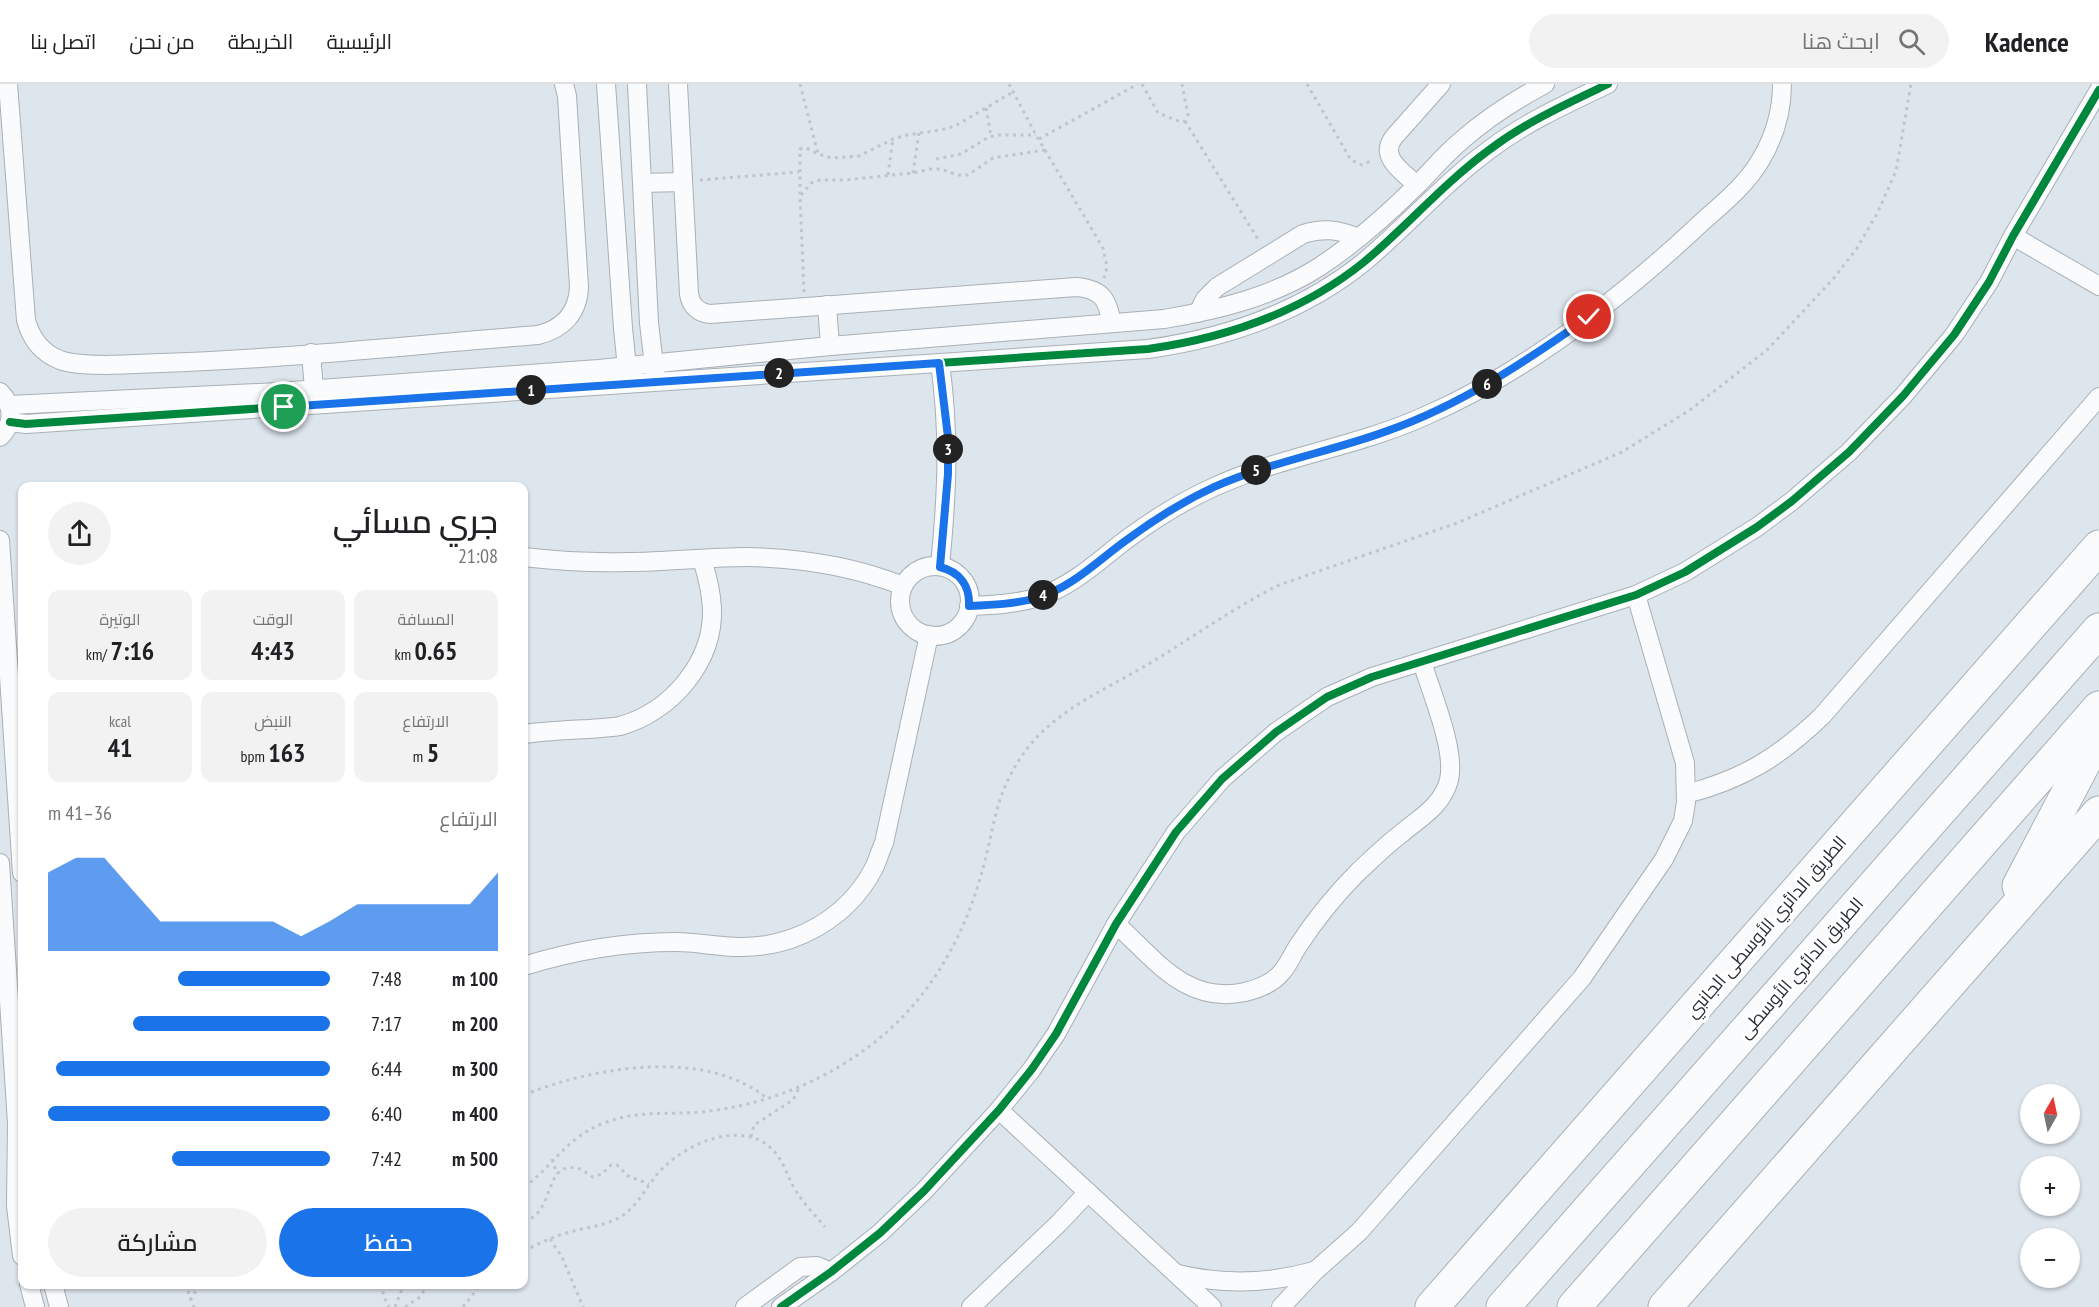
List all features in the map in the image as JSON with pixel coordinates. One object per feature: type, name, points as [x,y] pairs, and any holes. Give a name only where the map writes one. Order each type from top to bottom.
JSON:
[{"type":"highway","name":"الطريق الدائري الأوسطى الجانبي","points":[[1432,1307],[2099,547]]},
{"type":"highway","name":"الطريق الدائري الأوسطى","points":[[1503,1307],[2099,630]]},
{"type":"highway","points":[[1574,1307],[2099,708]]},
{"type":"highway","points":[[1991,938],[2099,734]]},
{"type":"highway","points":[[1665,1307],[2099,813]]},
{"type":"street","points":[[8,84],[26,320],[32,337],[43,350],[61,360],[81,363],[175,362],[548,333],[565,322],[576,305],[579,287],[567,96],[564,84]]},
{"type":"street","points":[[606,84],[627,375]]},
{"type":"street","points":[[637,84],[649,323],[654,373]]},
{"type":"street","points":[[678,84],[689,294],[694,306],[704,314],[1077,287],[1094,291],[1108,303],[1112,323]]},
{"type":"street","points":[[1417,185],[1393,163],[1388,147],[1394,137],[1441,84]]},
{"type":"street","points":[[654,373],[756,353],[1164,319],[1198,313],[1262,296],[1317,268],[1358,238],[1417,185],[1441,159],[1483,123],[1505,107],[1545,84]]},
{"type":"street","points":[[4,421],[26,424],[654,373],[757,374],[1148,349],[1205,339],[1261,320],[1314,296],[1340,280],[1365,261],[1464,170],[1515,131],[1558,107],[1608,84]]},
{"type":"street","points":[[969,606],[1013,603],[1061,588],[1083,575],[1126,540],[1154,521],[1212,488],[1266,466],[1351,444],[1423,417],[1459,401],[1538,352],[1589,317],[1650,269],[1745,181],[1760,162],[1770,140],[1778,117],[1782,84]]},
{"type":"street","points":[[781,1307],[831,1272],[903,1212],[999,1110],[1032,1069],[1056,1034],[1116,924],[1176,832],[1214,787],[1248,755],[1292,720],[1327,697],[1372,677],[1636,595],[1685,572],[1757,527],[1849,452],[1903,396],[1954,335],[1989,282],[2013,236],[2099,89],[2094,84]]},
{"type":"street","points":[[642,183],[683,182]]},
{"type":"street","points":[[1198,313],[1205,298],[1217,287],[1303,234],[1336,230],[1358,238]]},
{"type":"street","points":[[2013,236],[2099,286]]},
{"type":"street","points":[[827,305],[831,346]]},
{"type":"street","points":[[311,353],[314,389]]},
{"type":"street","points":[[756,353],[757,374]]},
{"type":"street","points":[[939,363],[948,437],[948,474],[940,567]]},
{"type":"street","points":[[4,421],[314,389],[627,375]]},
{"type":"street","points":[[1686,794],[1718,786],[1762,764],[1796,740],[1822,716],[2099,397]]},
{"type":"street","points":[[0,540],[9,793],[18,848]]},
{"type":"street","points":[[528,557],[590,562],[755,557],[822,563],[859,571],[903,586]]},
{"type":"street","points":[[528,734],[618,726],[643,717],[666,703],[699,662],[708,637],[712,610],[710,584],[702,559]]},
{"type":"street","points":[[940,567],[949,569],[963,580],[968,589],[969,606],[962,623],[955,629],[947,633],[929,635],[906,621],[900,604],[903,586],[908,579],[922,568],[940,567]]},
{"type":"street","points":[[1281,1307],[1315,1271],[1359,1232],[1582,978],[1664,859],[1683,821],[1686,794],[1685,764],[1636,595]]},
{"type":"street","points":[[528,965],[574,953],[642,943],[677,942],[738,948],[765,946],[809,932],[840,912],[859,892],[874,868],[884,843],[929,635]]},
{"type":"street","points":[[1116,924],[1180,982],[1201,991],[1224,994],[1249,991],[1281,974],[1316,921],[1342,889],[1379,852],[1428,813],[1446,789],[1450,770],[1449,753],[1422,662]]},
{"type":"street","points":[[0,863],[17,1123],[16,1157],[8,1204],[18,1241]]},
{"type":"street","points":[[999,1110],[1212,1307]]},
{"type":"street","points":[[0,1170],[16,1157]]},
{"type":"street","points":[[971,1307],[1088,1192]]},
{"type":"street","points":[[745,1307],[800,1267],[817,1266],[831,1272]]},
{"type":"street","points":[[1176,1274],[1213,1281],[1251,1282],[1294,1277],[1315,1271]]},
{"type":"street","points":[[30,1289],[35,1307]]},
{"type":"street","points":[[54,1289],[59,1307]]},
{"type":"path","points":[[800,84],[818,154]]},
{"type":"path","points":[[1009,84],[1107,257],[1105,276],[1094,291]]},
{"type":"path","points":[[1039,139],[1140,84],[1158,113],[1177,122],[1185,121]]},
{"type":"path","points":[[1182,84],[1188,115],[1185,121]]},
{"type":"path","points":[[1307,84],[1350,160],[1362,165],[1388,152]]},
{"type":"path","points":[[528,1184],[543,1171],[552,1159],[586,1131],[614,1119],[645,1113],[701,1112],[741,1106],[799,1088],[862,1053],[906,1015],[923,995],[955,943],[967,918],[984,865],[999,801],[1011,772],[1032,741],[1074,705],[1131,675],[1251,599],[1279,585],[1457,523],[1622,452],[1690,410],[1767,350],[1834,278],[1857,248],[1877,214],[1896,171],[1911,84]]},
{"type":"path","points":[[805,307],[800,149],[806,148],[831,158],[859,156],[892,139],[955,126],[1013,92]]},
{"type":"path","points":[[986,108],[991,136]]},
{"type":"path","points":[[1185,121],[1268,255]]},
{"type":"path","points":[[913,174],[919,132]]},
{"type":"path","points":[[936,159],[961,154],[991,136],[1036,135]]},
{"type":"path","points":[[888,175],[892,139]]},
{"type":"path","points":[[800,196],[812,183],[820,180],[913,174],[935,169],[957,175],[968,175],[993,158],[1045,150]]},
{"type":"path","points":[[683,182],[800,172]]},
{"type":"path","points":[[528,1093],[585,1074],[613,1070],[669,1068],[724,1074],[747,1084],[768,1099]]},
{"type":"path","points":[[751,1137],[754,1125],[793,1100],[799,1088]]},
{"type":"path","points":[[528,1249],[550,1239],[613,1221],[627,1213],[649,1184],[676,1156],[710,1139],[727,1136],[751,1137],[771,1148],[782,1162],[800,1196],[825,1227]]},
{"type":"path","points":[[552,1159],[557,1174]]},
{"type":"path","points":[[528,1219],[536,1215],[546,1202],[552,1179],[570,1167],[598,1177],[614,1164],[628,1176],[649,1184]]},
{"type":"path","points":[[550,1239],[562,1257],[583,1307]]},
{"type":"path","points":[[187,1289],[194,1307]]},
{"type":"path","points":[[190,1300],[197,1289]]},
{"type":"path","points":[[382,1289],[389,1307]]},
{"type":"path","points":[[395,1307],[402,1289]]},
{"type":"path","points":[[405,1307],[420,1297],[425,1289]]},
{"type":"path","points":[[463,1307],[477,1289]]},
{"type":"cycle path","points":[[10,422],[26,424],[1148,349],[1206,338],[1289,309],[1340,280],[1364,262],[1457,176],[1489,150],[1532,122],[1608,84]]},
{"type":"cycle path","points":[[781,1307],[831,1272],[880,1233],[924,1191],[999,1110],[1032,1069],[1056,1034],[1116,924],[1176,832],[1222,779],[1276,732],[1327,697],[1372,677],[1636,595],[1685,572],[1757,527],[1792,501],[1849,452],[1903,396],[1954,335],[1989,282],[2013,236],[2099,90]]},
{"type":"route","points":[[284,407],[939,363],[948,437],[946,512],[940,567],[949,569],[963,580],[968,589],[969,606],[992,605],[1038,597],[1061,588],[1083,575],[1126,540],[1154,521],[1212,488],[1266,466],[1351,444],[1459,401],[1547,347],[1589,317]]}]
